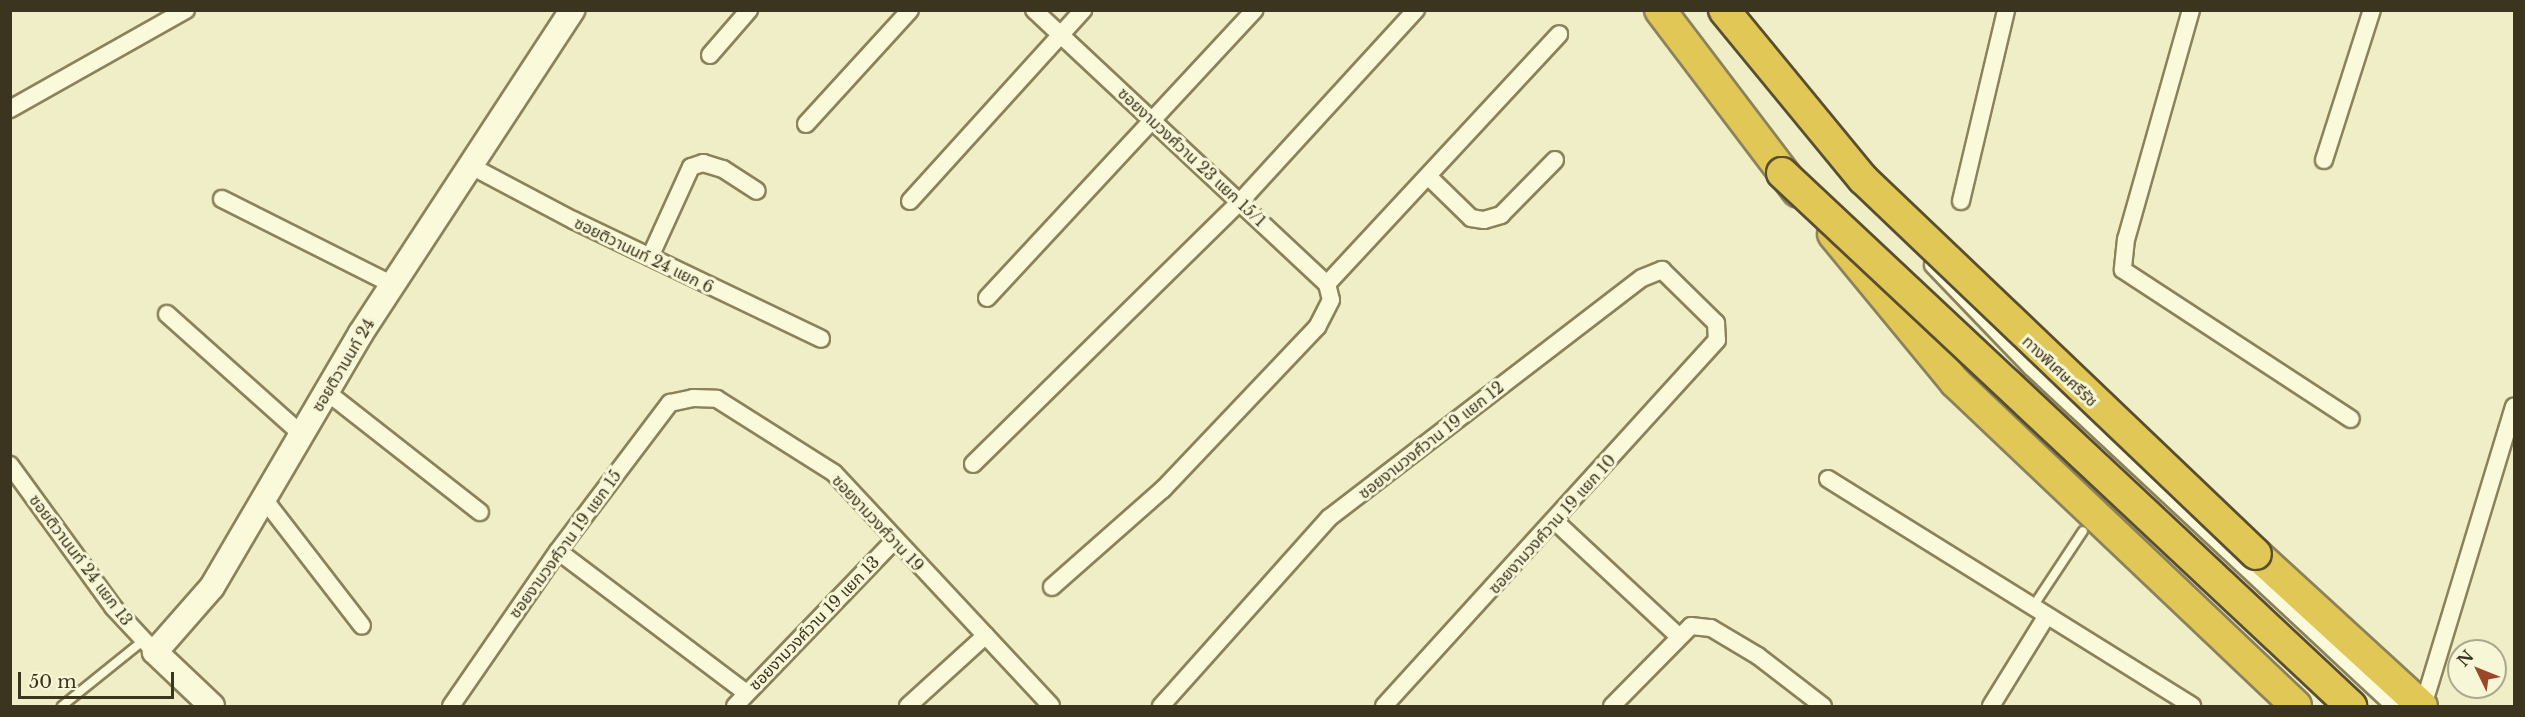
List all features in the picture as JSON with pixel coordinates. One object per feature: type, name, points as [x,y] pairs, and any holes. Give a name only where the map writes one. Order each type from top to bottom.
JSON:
[{"type":"highway","points":[[1660,10],[1782,173],[1955,382],[2296,706]]},
{"type":"highway","name":"ทางพิเศษศรีรัช","points":[[1724,10],[1863,179],[1969,286],[2423,706]]},
{"type":"highway","points":[[1782,173],[2351,706]]},
{"type":"street","points":[[10,109],[186,10]]},
{"type":"street","name":"ซอยติวานนท์ 24","points":[[149,646],[212,587],[301,434],[393,285],[572,10]]},
{"type":"street","points":[[710,55],[749,10]]},
{"type":"street","points":[[806,124],[910,10]]},
{"type":"street","name":"ซอยงามวงศ์วาน 23 แยก 15/1","points":[[1034,10],[1327,284]]},
{"type":"street","points":[[910,201],[1083,10]]},
{"type":"street","points":[[987,298],[1255,10]]},
{"type":"street","points":[[973,464],[1239,202],[1416,10]]},
{"type":"street","points":[[1737,10],[1834,162],[2031,367],[2394,706]]},
{"type":"street","points":[[1961,201],[2006,10]]},
{"type":"street","points":[[2191,10],[2126,239],[2123,270],[2351,419]]},
{"type":"street","points":[[2324,160],[2372,10]]},
{"type":"street","points":[[1052,586],[1163,489],[1325,312],[1331,300],[1327,284],[1430,178],[1559,34]]},
{"type":"street","points":[[1430,178],[1471,218],[1484,219],[1501,216],[1555,160]]},
{"type":"street","points":[[650,257],[691,167],[703,163],[723,169],[757,191]]},
{"type":"street","name":"ซอยติวานนท์ 24 แยก 6","points":[[469,165],[650,257],[822,339]]},
{"type":"street","points":[[222,200],[393,285]]},
{"type":"street","name":"ซอยงามวงศ์วาน 19 แยก 12","points":[[1161,706],[1329,518],[1642,278],[1662,270],[1716,323],[1717,340]]},
{"type":"street","points":[[167,314],[301,434]]},
{"type":"street","name":"ซอยงามวงศ์วาน 19 แยก 10","points":[[1384,706],[1556,522],[1717,340]]},
{"type":"street","points":[[328,393],[480,512]]},
{"type":"street","name":"ซอยงามวงศ์วาน 19","points":[[670,404],[717,399],[762,423],[834,473],[894,541],[986,635],[1051,706]]},
{"type":"street","name":"ซอยงามวงศ์วาน 19 แยก 15","points":[[451,706],[558,551],[670,404]]},
{"type":"street","points":[[2423,706],[2514,406]]},
{"type":"street","name":"ซอยติวานนท์ 24 แยก 13","points":[[10,465],[113,607],[149,646]]},
{"type":"street","points":[[1828,479],[2039,613],[2192,706]]},
{"type":"street","points":[[264,499],[362,626]]},
{"type":"street","points":[[1556,522],[1677,635]]},
{"type":"street","name":"ซอยงามวงศ์วาน 19 แยก 13","points":[[735,706],[894,541]]},
{"type":"street","points":[[558,551],[746,692]]},
{"type":"street","points":[[1991,706],[2039,613]]},
{"type":"street","points":[[1612,706],[1677,635],[1691,626],[1711,628],[1758,656],[1823,706]]},
{"type":"street","points":[[908,706],[986,635]]},
{"type":"street","points":[[149,646],[212,706]]},
{"type":"lane","points":[[2039,613],[2083,531]]},
{"type":"lane","points":[[62,706],[149,646]]}]
